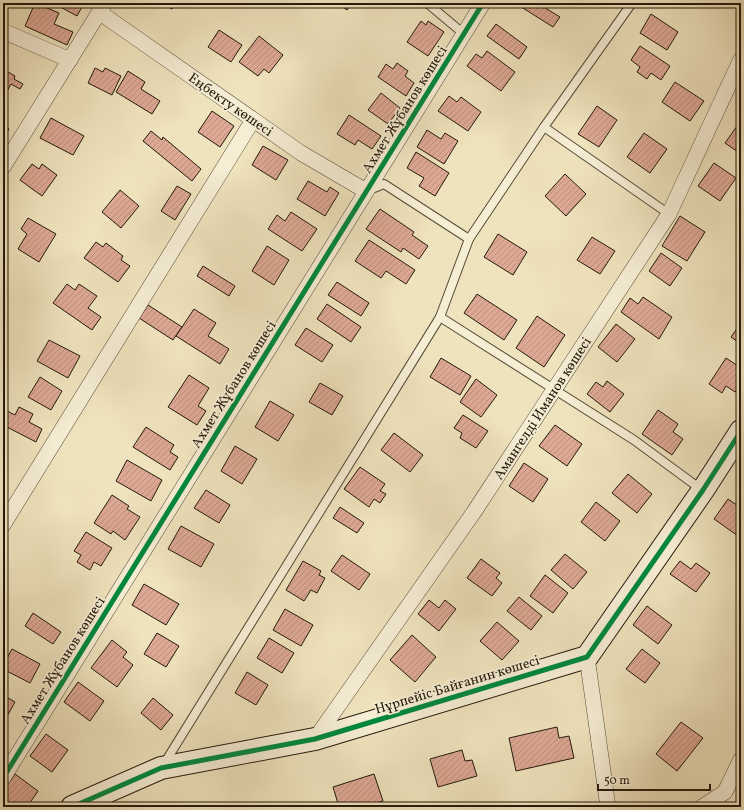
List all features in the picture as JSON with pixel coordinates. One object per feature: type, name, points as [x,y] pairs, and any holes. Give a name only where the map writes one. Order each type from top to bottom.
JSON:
[{"type":"street","name":"Ахмет Жұбанов көшесі","points":[[3,778],[483,3]]},
{"type":"street","points":[[3,167],[102,7]]},
{"type":"street","name":"Еңбекту көшесі","points":[[102,7],[301,154],[366,191]]},
{"type":"street","points":[[3,31],[70,60]]},
{"type":"street","name":"Амангелді Иманов көшесі","points":[[315,739],[474,512],[669,214],[741,59]]},
{"type":"street","points":[[3,525],[253,120]]},
{"type":"street","points":[[612,806],[587,657],[703,490],[741,431]]},
{"type":"street","name":"Нұрпейіс Байғанин көшесі","points":[[72,807],[161,768],[315,739],[587,657]]},
{"type":"street","points":[[702,807],[725,792],[741,759]]},
{"type":"lane","points":[[427,3],[464,34]]},
{"type":"lane","points":[[161,768],[440,317],[469,239],[544,127],[632,3]]},
{"type":"lane","points":[[544,127],[669,214]]},
{"type":"lane","points":[[366,191],[384,184],[469,239]]},
{"type":"lane","points":[[440,317],[634,440],[703,490]]},
{"type":"building","points":[[35,3],[59,13],[54,24],[73,32],[67,45],[25,26]]},
{"type":"building","points":[[53,3],[84,3],[77,16]]},
{"type":"building","points":[[162,3],[176,3],[172,9]]},
{"type":"building","points":[[337,3],[352,3],[347,10]]},
{"type":"building","points":[[515,3],[537,3],[560,17],[553,27]]},
{"type":"building","points":[[682,3],[693,3],[690,8]]},
{"type":"building","points":[[651,14],[678,32],[667,50],[640,33]]},
{"type":"building","points":[[421,21],[426,25],[428,21],[444,32],[428,56],[407,42]]},
{"type":"building","points":[[496,24],[527,47],[519,59],[487,36]]},
{"type":"building","points":[[219,30],[242,45],[231,62],[208,47]]},
{"type":"building","points":[[259,36],[283,55],[269,73],[264,69],[258,76],[239,62]]},
{"type":"building","points":[[640,46],[670,66],[661,80],[651,73],[647,79],[637,72],[640,67],[631,60]]},
{"type":"building","points":[[487,51],[515,72],[501,91],[467,66],[476,54],[482,58]]},
{"type":"building","points":[[397,63],[408,71],[405,76],[414,83],[406,96],[378,77],[386,64],[393,69]]},
{"type":"building","points":[[95,68],[103,72],[105,68],[121,76],[112,95],[88,83]]},
{"type":"building","points":[[3,69],[15,76],[14,79],[23,84],[20,89],[11,84],[5,95],[3,93]]},
{"type":"building","points":[[128,71],[145,82],[141,89],[160,101],[152,114],[116,92]]},
{"type":"building","points":[[675,82],[704,101],[690,121],[662,102]]},
{"type":"building","points":[[381,93],[400,108],[388,124],[368,110]]},
{"type":"building","points":[[449,96],[457,102],[461,97],[481,112],[468,131],[438,111]]},
{"type":"building","points":[[597,106],[617,120],[599,147],[578,134]]},
{"type":"building","points":[[212,111],[234,126],[220,147],[198,132]]},
{"type":"building","points":[[349,115],[381,136],[372,149],[358,140],[355,145],[337,134]]},
{"type":"building","points":[[51,118],[84,136],[73,155],[40,138]]},
{"type":"building","points":[[741,122],[741,154],[725,143]]},
{"type":"building","points":[[3,125],[9,129],[3,138]]},
{"type":"building","points":[[427,130],[441,139],[445,133],[458,141],[444,164],[417,147]]},
{"type":"building","points":[[151,131],[162,140],[163,137],[201,169],[192,181],[143,141]]},
{"type":"building","points":[[644,133],[667,149],[650,173],[627,157]]},
{"type":"building","points":[[263,146],[288,160],[276,180],[252,165]]},
{"type":"building","points":[[416,152],[449,173],[435,196],[419,186],[424,178],[407,168]]},
{"type":"building","points":[[714,163],[736,178],[720,201],[698,186]]},
{"type":"building","points":[[32,164],[39,169],[42,164],[57,175],[42,196],[20,180]]},
{"type":"building","points":[[565,174],[586,194],[566,216],[545,196]]},
{"type":"building","points":[[308,181],[327,192],[330,187],[339,193],[325,216],[297,199]]},
{"type":"building","points":[[177,186],[191,194],[175,220],[161,211]]},
{"type":"building","points":[[120,190],[139,206],[121,228],[102,212]]},
{"type":"building","points":[[380,209],[414,232],[412,235],[428,246],[419,259],[403,248],[401,252],[366,229]]},
{"type":"building","points":[[291,212],[317,229],[302,251],[268,229],[277,215],[285,221]]},
{"type":"building","points":[[680,216],[705,232],[687,261],[662,246]]},
{"type":"building","points":[[28,218],[56,234],[39,262],[18,249],[27,234],[21,229]]},
{"type":"building","points":[[498,234],[527,252],[513,275],[484,257]]},
{"type":"building","points":[[592,237],[615,251],[600,274],[577,260]]},
{"type":"building","points":[[369,240],[415,270],[406,284],[386,271],[381,278],[355,261]]},
{"type":"building","points":[[96,242],[103,247],[106,243],[123,256],[121,260],[130,266],[118,282],[84,258]]},
{"type":"building","points":[[267,246],[289,260],[274,285],[252,271]]},
{"type":"building","points":[[661,253],[682,268],[670,286],[649,271]]},
{"type":"building","points":[[203,266],[235,286],[229,296],[197,276]]},
{"type":"building","points":[[337,282],[369,303],[361,316],[328,295]]},
{"type":"building","points":[[67,284],[75,290],[79,284],[97,296],[88,308],[101,317],[92,330],[53,303]]},
{"type":"building","points":[[477,294],[517,320],[504,340],[464,313]]},
{"type":"building","points":[[643,297],[672,317],[659,339],[621,312],[630,298],[638,304]]},
{"type":"building","points":[[327,304],[361,327],[351,342],[317,319]]},
{"type":"building","points":[[148,305],[182,327],[173,340],[139,318]]},
{"type":"building","points":[[194,309],[216,323],[208,336],[229,349],[220,364],[176,336]]},
{"type":"building","points":[[537,316],[565,335],[544,367],[516,348]]},
{"type":"building","points":[[741,323],[741,344],[731,337]]},
{"type":"building","points":[[616,324],[635,339],[617,362],[598,347]]},
{"type":"building","points":[[306,328],[333,345],[322,362],[295,345]]},
{"type":"building","points":[[49,340],[80,356],[68,378],[37,361]]},
{"type":"building","points":[[441,358],[471,376],[460,395],[430,377]]},
{"type":"building","points":[[726,358],[741,368],[741,383],[735,392],[726,386],[722,393],[709,384]]},
{"type":"building","points":[[189,375],[209,388],[198,406],[206,411],[197,425],[168,407]]},
{"type":"building","points":[[40,377],[62,391],[51,410],[28,397]]},
{"type":"building","points":[[476,379],[497,395],[481,417],[460,402]]},
{"type":"building","points":[[607,381],[624,394],[610,412],[587,394],[596,382],[603,387]]},
{"type":"building","points":[[320,383],[343,396],[332,415],[309,402]]},
{"type":"building","points":[[270,401],[294,415],[278,441],[255,427]]},
{"type":"building","points":[[19,407],[33,414],[29,422],[42,429],[36,442],[3,425],[3,409],[15,415]]},
{"type":"building","points":[[658,410],[678,424],[673,432],[683,439],[672,455],[642,434]]},
{"type":"building","points":[[463,415],[488,431],[476,448],[460,438],[462,433],[454,428]]},
{"type":"building","points":[[555,425],[582,444],[567,466],[539,446]]},
{"type":"building","points":[[146,427],[174,445],[170,452],[178,457],[170,470],[133,447]]},
{"type":"building","points":[[394,433],[423,455],[410,472],[381,450]]},
{"type":"building","points":[[235,446],[257,459],[242,484],[221,471]]},
{"type":"building","points":[[127,460],[162,480],[151,501],[116,481]]},
{"type":"building","points":[[524,463],[548,479],[533,502],[509,486]]},
{"type":"building","points":[[360,467],[385,484],[380,491],[386,494],[380,503],[374,499],[369,507],[344,489]]},
{"type":"building","points":[[628,474],[652,494],[637,513],[612,493]]},
{"type":"building","points":[[206,490],[230,505],[219,523],[194,508]]},
{"type":"building","points":[[112,495],[129,506],[127,509],[140,517],[125,540],[113,531],[111,534],[94,523]]},
{"type":"building","points":[[728,499],[741,508],[741,538],[714,519]]},
{"type":"building","points":[[596,502],[620,521],[605,541],[581,522]]},
{"type":"building","points":[[340,507],[364,523],[357,533],[333,518]]},
{"type":"building","points":[[181,526],[214,544],[201,567],[168,549]]},
{"type":"building","points":[[86,532],[112,548],[101,566],[94,562],[90,570],[77,562],[81,555],[74,551]]},
{"type":"building","points":[[565,554],[587,572],[573,589],[551,570]]},
{"type":"building","points":[[342,555],[370,574],[359,590],[331,571]]},
{"type":"building","points":[[481,559],[500,573],[496,578],[502,583],[492,596],[467,578]]},
{"type":"building","points":[[303,561],[321,571],[319,575],[325,578],[317,593],[311,590],[304,601],[286,590]]},
{"type":"building","points":[[680,561],[691,569],[696,563],[710,573],[696,592],[670,574]]},
{"type":"building","points":[[545,575],[568,593],[553,613],[530,596]]},
{"type":"building","points":[[144,584],[179,604],[166,625],[132,605]]},
{"type":"building","points":[[519,597],[542,616],[531,630],[507,611]]},
{"type":"building","points":[[429,600],[439,608],[445,600],[456,609],[439,631],[418,614]]},
{"type":"building","points":[[647,606],[672,625],[658,644],[633,625]]},
{"type":"building","points":[[285,609],[313,625],[301,646],[273,630]]},
{"type":"building","points":[[33,613],[61,632],[53,644],[25,626]]},
{"type":"building","points":[[497,622],[519,641],[502,660],[480,641]]},
{"type":"building","points":[[157,633],[179,646],[166,667],[144,654]]},
{"type":"building","points":[[412,635],[436,657],[415,682],[390,660]]},
{"type":"building","points":[[269,638],[294,653],[282,673],[257,658]]},
{"type":"building","points":[[112,640],[127,652],[123,657],[133,665],[117,687],[91,668]]},
{"type":"building","points":[[12,649],[40,664],[30,683],[3,669],[3,665]]},
{"type":"building","points":[[642,649],[660,663],[645,683],[626,669]]},
{"type":"building","points":[[247,672],[268,685],[256,705],[235,693]]},
{"type":"building","points":[[78,682],[104,701],[90,721],[64,702]]},
{"type":"building","points":[[3,695],[15,702],[4,722],[3,721]]},
{"type":"building","points":[[153,698],[173,715],[161,730],[141,713]]},
{"type":"building","points":[[681,722],[703,738],[677,771],[656,754]]},
{"type":"building","points":[[557,727],[559,738],[569,736],[574,758],[516,771],[509,738]]},
{"type":"building","points":[[46,734],[68,750],[52,772],[30,756]]},
{"type":"building","points":[[462,750],[465,761],[472,760],[477,776],[438,787],[430,759]]},
{"type":"building","points":[[15,774],[38,791],[27,807],[10,807],[3,802],[3,791]]},
{"type":"building","points":[[374,774],[383,801],[363,807],[339,807],[333,787]]},
{"type":"cycle path","points":[[3,778],[483,3]]},
{"type":"cycle path","points":[[72,807],[161,768],[315,739],[587,657],[703,490],[741,431]]}]
